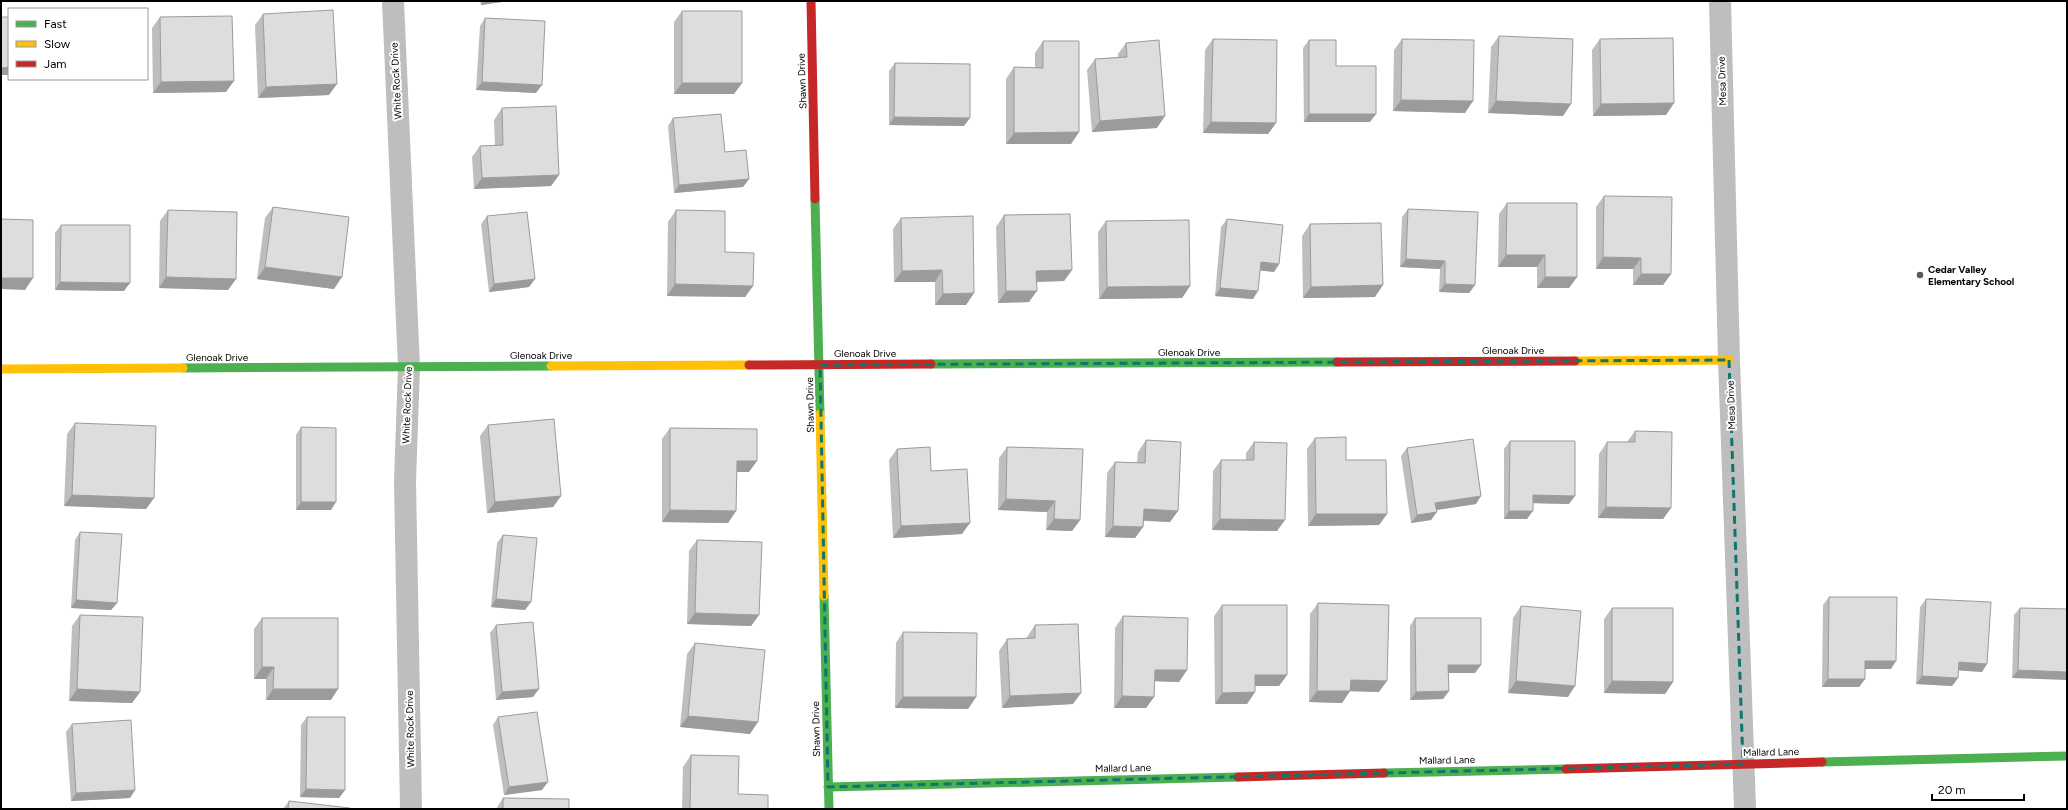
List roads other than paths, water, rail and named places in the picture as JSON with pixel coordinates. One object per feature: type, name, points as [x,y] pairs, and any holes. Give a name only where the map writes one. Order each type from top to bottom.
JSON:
[{"type":"street","name":"White Rock Drive","points":[[392,1],[409,367],[405,481],[411,809]]},
{"type":"street","name":"Shawn Drive","points":[[811,1],[829,809]]},
{"type":"street","name":"Mesa Drive","points":[[1720,1],[1729,360],[1745,809]]},
{"type":"street","name":"Glenoak Drive","points":[[1,369],[1729,360]]},
{"type":"street","name":"Mallard Lane","points":[[828,786],[2067,756]]},
{"type":"place","name":"Cedar Valley Elementary School","points":[[1920,275]]}]
